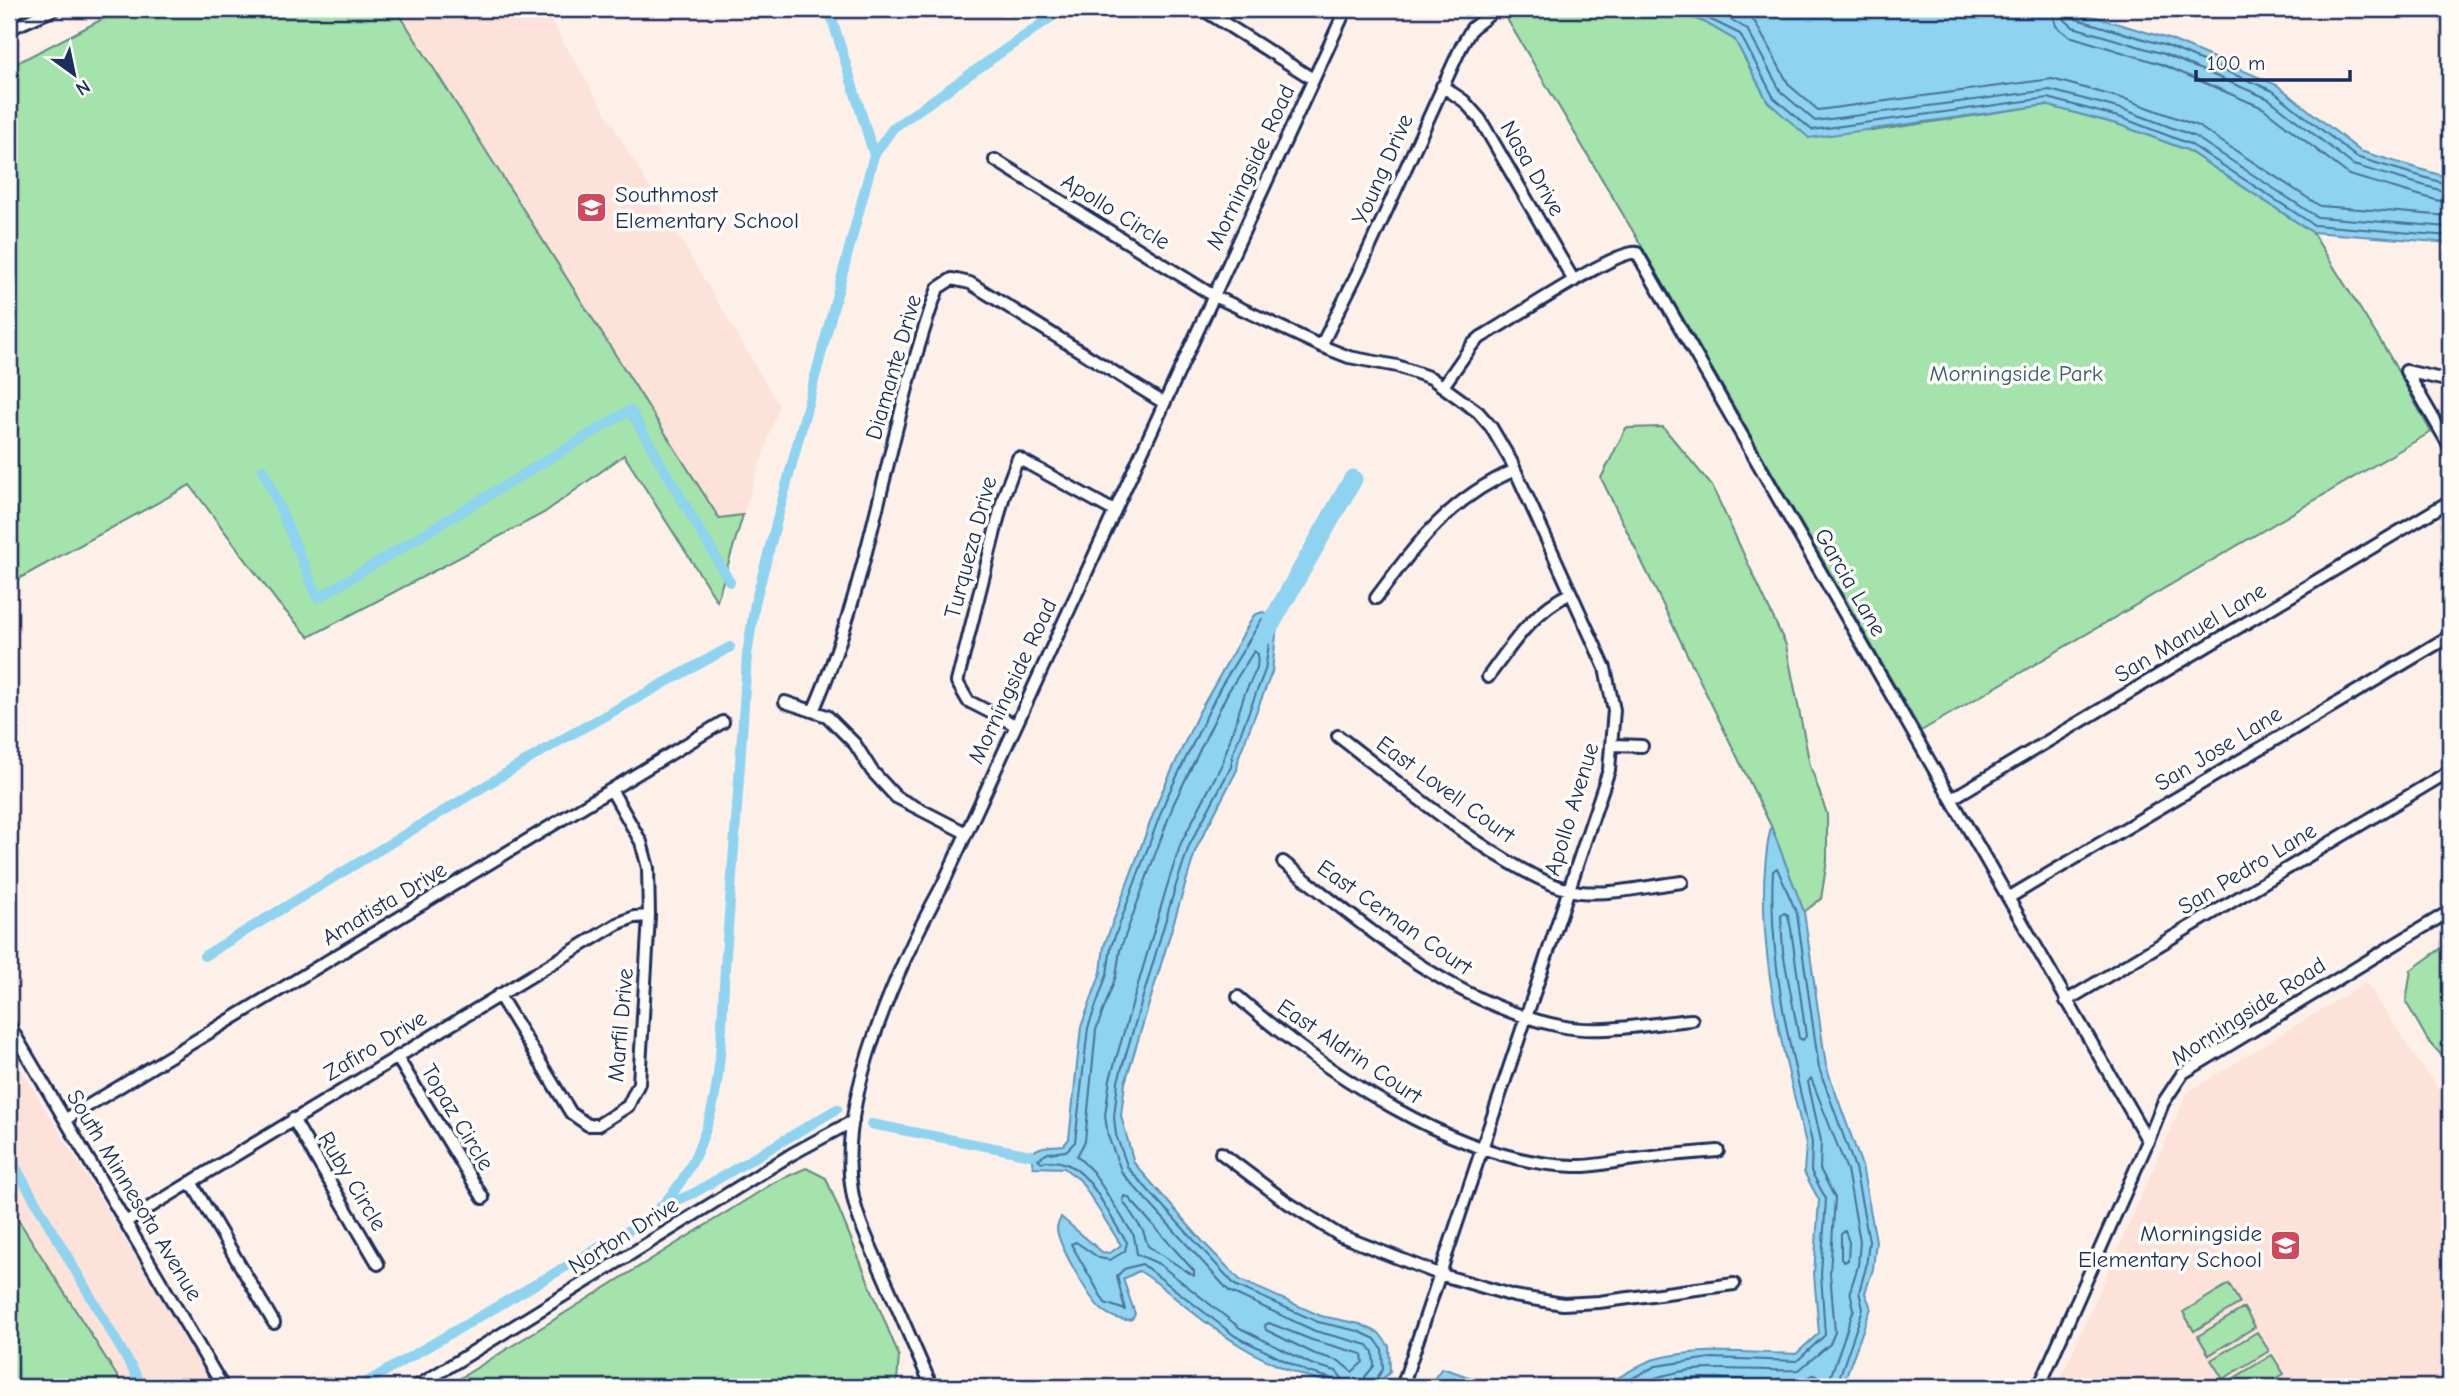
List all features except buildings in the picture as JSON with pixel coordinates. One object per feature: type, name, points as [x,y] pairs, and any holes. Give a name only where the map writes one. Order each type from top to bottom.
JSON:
[{"type":"street","points":[[9,29],[55,9]]},
{"type":"street","points":[[1202,9],[1314,79]]},
{"type":"street","name":"Morningside Road","points":[[932,1387],[865,1234],[852,1195],[849,1153],[853,1121],[878,1026],[920,924],[966,833],[1346,9]]},
{"type":"street","name":"Young Drive","points":[[1321,346],[1363,262],[1442,86],[1472,28],[1489,15]]},
{"type":"street","name":"Nasa Drive","points":[[1442,86],[1464,101],[1480,119],[1574,281]]},
{"type":"street","name":"Apollo Circle","points":[[995,160],[1214,296]]},
{"type":"street","name":"Garcia Lane","points":[[1444,385],[1472,345],[1481,337],[1574,281],[1627,253],[1637,253],[1646,264],[2148,1141]]},
{"type":"street","name":"Diamante Drive","points":[[814,709],[838,654],[873,515],[938,288],[952,279],[970,283],[1164,403]]},
{"type":"street","name":"Apollo Avenue","points":[[1214,296],[1349,357],[1413,370],[1444,385],[1491,427],[1515,470],[1605,668],[1614,710],[1614,745],[1597,810],[1402,1387]]},
{"type":"street","points":[[2450,381],[2406,371],[2450,447]]},
{"type":"street","name":"Turqueza Drive","points":[[1015,725],[968,701],[957,682],[1004,495],[1018,458],[1114,511]]},
{"type":"street","points":[[1376,598],[1419,543],[1457,502],[1515,470]]},
{"type":"street","name":"San Manuel Lane","points":[[1951,799],[2450,501]]},
{"type":"street","points":[[1488,677],[1534,618],[1553,601],[1571,593]]},
{"type":"street","name":"San Jose Lane","points":[[2008,898],[2450,636]]},
{"type":"street","points":[[785,702],[814,709],[841,728],[872,771],[896,797],[966,833]]},
{"type":"street","name":"Amatista Drive","points":[[66,1119],[723,722]]},
{"type":"street","name":"East Lovell Court","points":[[1338,736],[1487,847],[1527,872],[1569,890]]},
{"type":"street","points":[[1614,745],[1642,746]]},
{"type":"street","name":"San Pedro Lane","points":[[2066,1001],[2450,771]]},
{"type":"street","name":"Marfil Drive","points":[[499,995],[571,1113],[588,1125],[609,1121],[628,1106],[639,1083],[649,916],[645,855],[612,791]]},
{"type":"street","name":"East Cernan Court","points":[[1283,862],[1396,949],[1462,992],[1560,1026],[1586,1028],[1692,1020]]},
{"type":"street","points":[[1569,890],[1599,892],[1682,882]]},
{"type":"street","name":"Morningside Road","points":[[2039,1387],[2163,1103],[2183,1073],[2450,911]]},
{"type":"street","name":"Zafiro Drive","points":[[127,1221],[617,924],[634,917],[649,916]]},
{"type":"street","name":"East Aldrin Court","points":[[1238,997],[1279,1032],[1370,1094],[1422,1124],[1483,1146],[1534,1161],[1576,1166],[1718,1151]]},
{"type":"street","name":"South Minnesota Avenue","points":[[9,1025],[223,1387]]},
{"type":"street","name":"Topaz Circle","points":[[397,1057],[483,1198]]},
{"type":"street","name":"Ruby Circle","points":[[293,1119],[378,1264]]},
{"type":"street","name":"Norton Drive","points":[[415,1387],[792,1154],[853,1121]]},
{"type":"street","points":[[1221,1153],[1284,1201],[1339,1234],[1439,1274],[1514,1296],[1563,1304],[1599,1303],[1734,1284]]},
{"type":"street","points":[[191,1182],[274,1323]]},
{"type":"shaded area","name":"Southmost Elementary School","points":[[396,9],[544,9],[779,406],[743,515],[719,518]]},
{"type":"shaded area","name":"Morningside Elementary School","points":[[2366,982],[2424,1070],[2450,1104],[2450,1387],[2057,1387],[2187,1093]]},
{"type":"shaded area","points":[[9,1049],[215,1387],[9,1387]]},
{"type":"green space","points":[[122,9],[396,9],[719,518],[743,515],[717,601],[624,455],[544,513],[309,637],[278,603],[190,485],[11,583],[9,67]]},
{"type":"green space","name":"Morningside Park","points":[[1501,9],[1669,9],[1704,22],[1735,40],[1768,102],[1872,131],[2046,105],[2120,125],[2187,150],[2312,232],[2389,355],[2431,432],[1921,731],[1634,233]]},
{"type":"green space","points":[[1663,427],[1712,486],[1786,645],[1810,765],[1827,814],[1827,861],[1821,899],[1804,912],[1771,826],[1601,478],[1626,428]]},
{"type":"green space","points":[[2450,942],[2450,1065],[2427,1039],[2406,1002],[2411,970]]},
{"type":"green space","points":[[806,1168],[826,1178],[899,1356],[897,1381],[892,1387],[446,1387],[775,1182]]},
{"type":"green space","points":[[9,1205],[124,1387],[9,1387]]},
{"type":"green space","points":[[2229,1284],[2240,1303],[2194,1331],[2183,1312]]},
{"type":"green space","points":[[2244,1308],[2255,1327],[2209,1355],[2198,1336]]},
{"type":"green space","points":[[2257,1332],[2269,1351],[2223,1379],[2211,1360]]},
{"type":"green space","points":[[2272,1355],[2284,1374],[2262,1387],[2228,1387],[2226,1383]]},
{"type":"water","points":[[1669,9],[1996,9],[2079,12],[2169,39],[2277,85],[2360,151],[2450,178],[2450,243],[2312,232],[2187,150],[2120,125],[2046,105],[1809,138],[1768,102],[1735,40],[1704,22]]},
{"type":"water","points":[[1262,612],[1278,616],[1272,672],[1239,756],[1237,770],[1196,849],[1125,1083],[1121,1116],[1134,1163],[1240,1280],[1321,1316],[1360,1324],[1379,1333],[1389,1346],[1390,1372],[1375,1387],[1324,1381],[1300,1374],[1254,1354],[1211,1326],[1139,1271],[1123,1279],[1135,1314],[1132,1319],[1120,1319],[1102,1310],[1075,1271],[1062,1246],[1057,1225],[1061,1217],[1102,1252],[1110,1253],[1121,1245],[1080,1180],[1064,1168],[1033,1167],[1031,1155],[1041,1148],[1064,1145],[1069,1139],[1081,1027],[1101,972],[1104,946],[1160,796],[1198,714],[1254,615]]},
{"type":"water","points":[[1771,826],[1804,912],[1826,1066],[1862,1166],[1876,1241],[1873,1269],[1865,1293],[1871,1308],[1842,1387],[1591,1387],[1608,1383],[1647,1362],[1673,1355],[1726,1352],[1796,1354],[1819,1333],[1814,1274],[1819,1200],[1804,1172],[1806,1144],[1787,1067],[1766,945],[1765,864]]},
{"type":"water","points":[[1442,1368],[1472,1378],[1527,1387],[1428,1387]]},
{"type":"waterway","points":[[829,9],[874,155]]},
{"type":"waterway","points":[[358,1387],[643,1222],[666,1201],[685,1175],[710,1116],[719,1063],[747,655],[755,603],[874,155],[893,128],[1063,9]]},
{"type":"waterway","points":[[263,469],[318,598],[630,410],[730,582]]},
{"type":"waterway","points":[[1264,636],[1353,479]]},
{"type":"waterway","points":[[204,956],[561,740],[730,647]]},
{"type":"waterway","points":[[666,1205],[694,1193],[837,1109]]},
{"type":"waterway","points":[[871,1124],[1031,1155]]},
{"type":"waterway","points":[[9,1156],[143,1387]]},
{"type":"place","name":"Southmost Elementary School","points":[[592,207]]},
{"type":"place","name":"Morningside Elementary School","points":[[2285,1246]]}]
